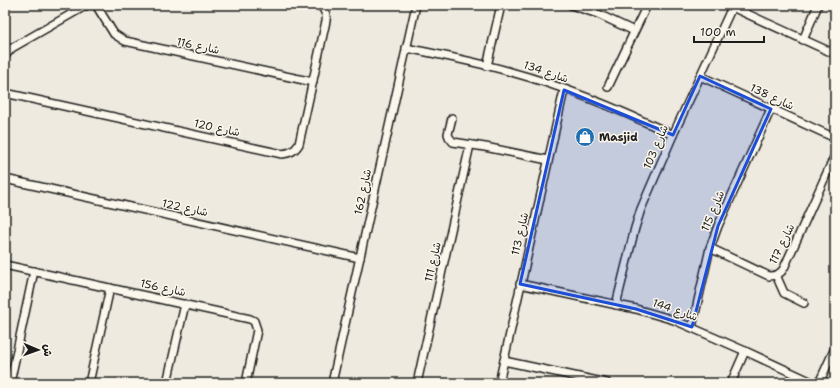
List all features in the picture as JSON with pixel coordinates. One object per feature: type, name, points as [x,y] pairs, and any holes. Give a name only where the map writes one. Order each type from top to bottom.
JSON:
[{"type":"street","points":[[5,56],[12,48],[87,5]]},
{"type":"street","name":"شارع 116","points":[[96,5],[114,34],[125,41],[312,82]]},
{"type":"street","name":"شارع 120","points":[[5,93],[282,154],[292,152],[299,144],[326,21],[326,12],[318,5]]},
{"type":"street","name":"شارع 162","points":[[332,383],[416,5]]},
{"type":"street","points":[[487,66],[501,5]]},
{"type":"street","points":[[571,5],[580,6],[634,31]]},
{"type":"street","points":[[608,87],[647,5]]},
{"type":"street","points":[[803,40],[818,5]]},
{"type":"street","points":[[732,6],[835,54]]},
{"type":"street","name":"شارع 103","points":[[616,305],[638,217],[673,135],[732,6]]},
{"type":"street","name":"شارع 134","points":[[406,48],[487,66],[531,78],[637,118],[673,135]]},
{"type":"street","name":"شارع 138","points":[[700,76],[835,138]]},
{"type":"street","name":"شارع 113","points":[[499,383],[564,90]]},
{"type":"street","name":"شارع 115","points":[[692,327],[710,248],[718,226],[771,109]]},
{"type":"street","points":[[452,118],[448,134],[453,142],[490,147],[548,160]]},
{"type":"street","name":"شارع 111","points":[[417,383],[470,145]]},
{"type":"street","name":"شارع 117","points":[[710,248],[769,276],[776,276],[782,271],[835,155]]},
{"type":"street","name":"شارع 122","points":[[5,179],[360,258]]},
{"type":"street","name":"شارع 156","points":[[5,265],[246,317],[254,321],[257,330],[246,383]]},
{"type":"street","points":[[10,383],[34,271]]},
{"type":"street","points":[[776,276],[784,293],[804,304]]},
{"type":"street","name":"شارع 144","points":[[520,284],[655,314],[692,327],[814,383]]},
{"type":"street","points":[[89,383],[110,288]]},
{"type":"street","points":[[167,383],[185,304]]},
{"type":"street","points":[[819,383],[835,348]]},
{"type":"street","points":[[731,383],[746,351]]},
{"type":"street","points":[[504,360],[580,380],[607,383]]},
{"type":"highlighted area","points":[[700,76],[771,109],[718,226],[692,327],[636,309],[520,284],[564,90],[673,135]]},
{"type":"place","name":"Masjid","points":[[585,137]]}]
